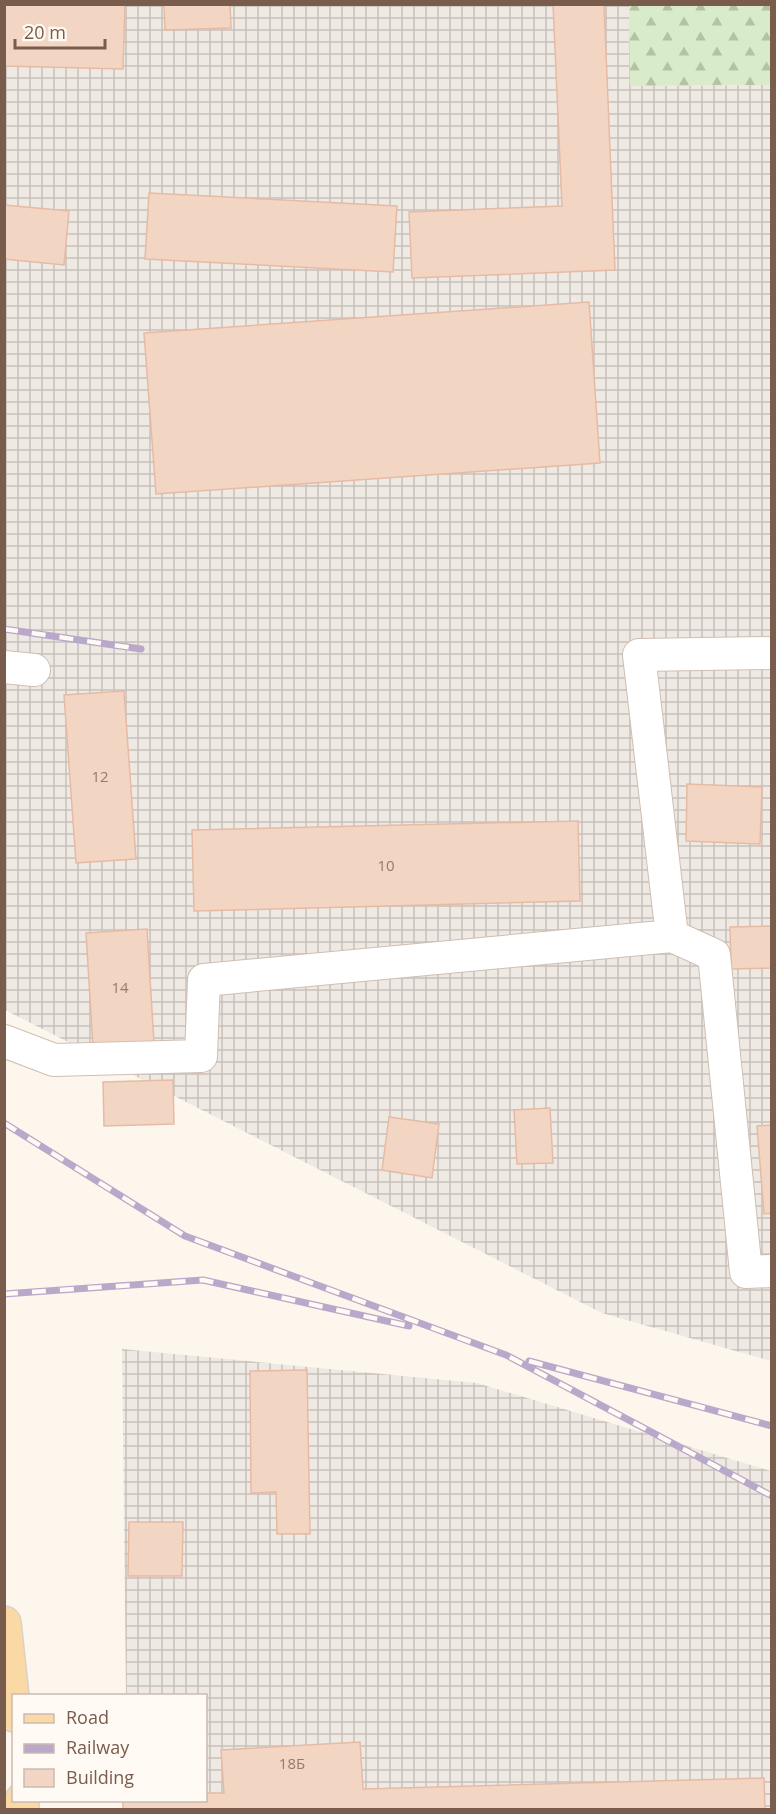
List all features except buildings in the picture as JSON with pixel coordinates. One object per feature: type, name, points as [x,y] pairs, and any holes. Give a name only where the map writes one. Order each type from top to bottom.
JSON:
[{"type":"main road","points":[[4,1623],[12,1697]]},
{"type":"street","points":[[672,936],[639,655],[771,653]]},
{"type":"street","points":[[4,1041],[54,1060],[201,1056],[204,980],[672,936],[714,955],[746,1272],[771,1271]]},
{"type":"shaded area","points":[[4,5],[629,5],[631,86],[771,85],[771,1361],[602,1313],[5,1010]]},
{"type":"shaded area","points":[[122,1349],[477,1383],[771,1471],[771,1809],[127,1809],[207,1802],[207,1694],[126,1694]]},
{"type":"green space","points":[[629,5],[771,5],[771,85],[630,86]]},
{"type":"railway","points":[[4,629],[141,649]]},
{"type":"railway","points":[[4,1123],[185,1236],[506,1355],[772,1496]]},
{"type":"railway","points":[[4,1294],[203,1280],[409,1326]]},
{"type":"railway","points":[[529,1361],[772,1426]]}]
